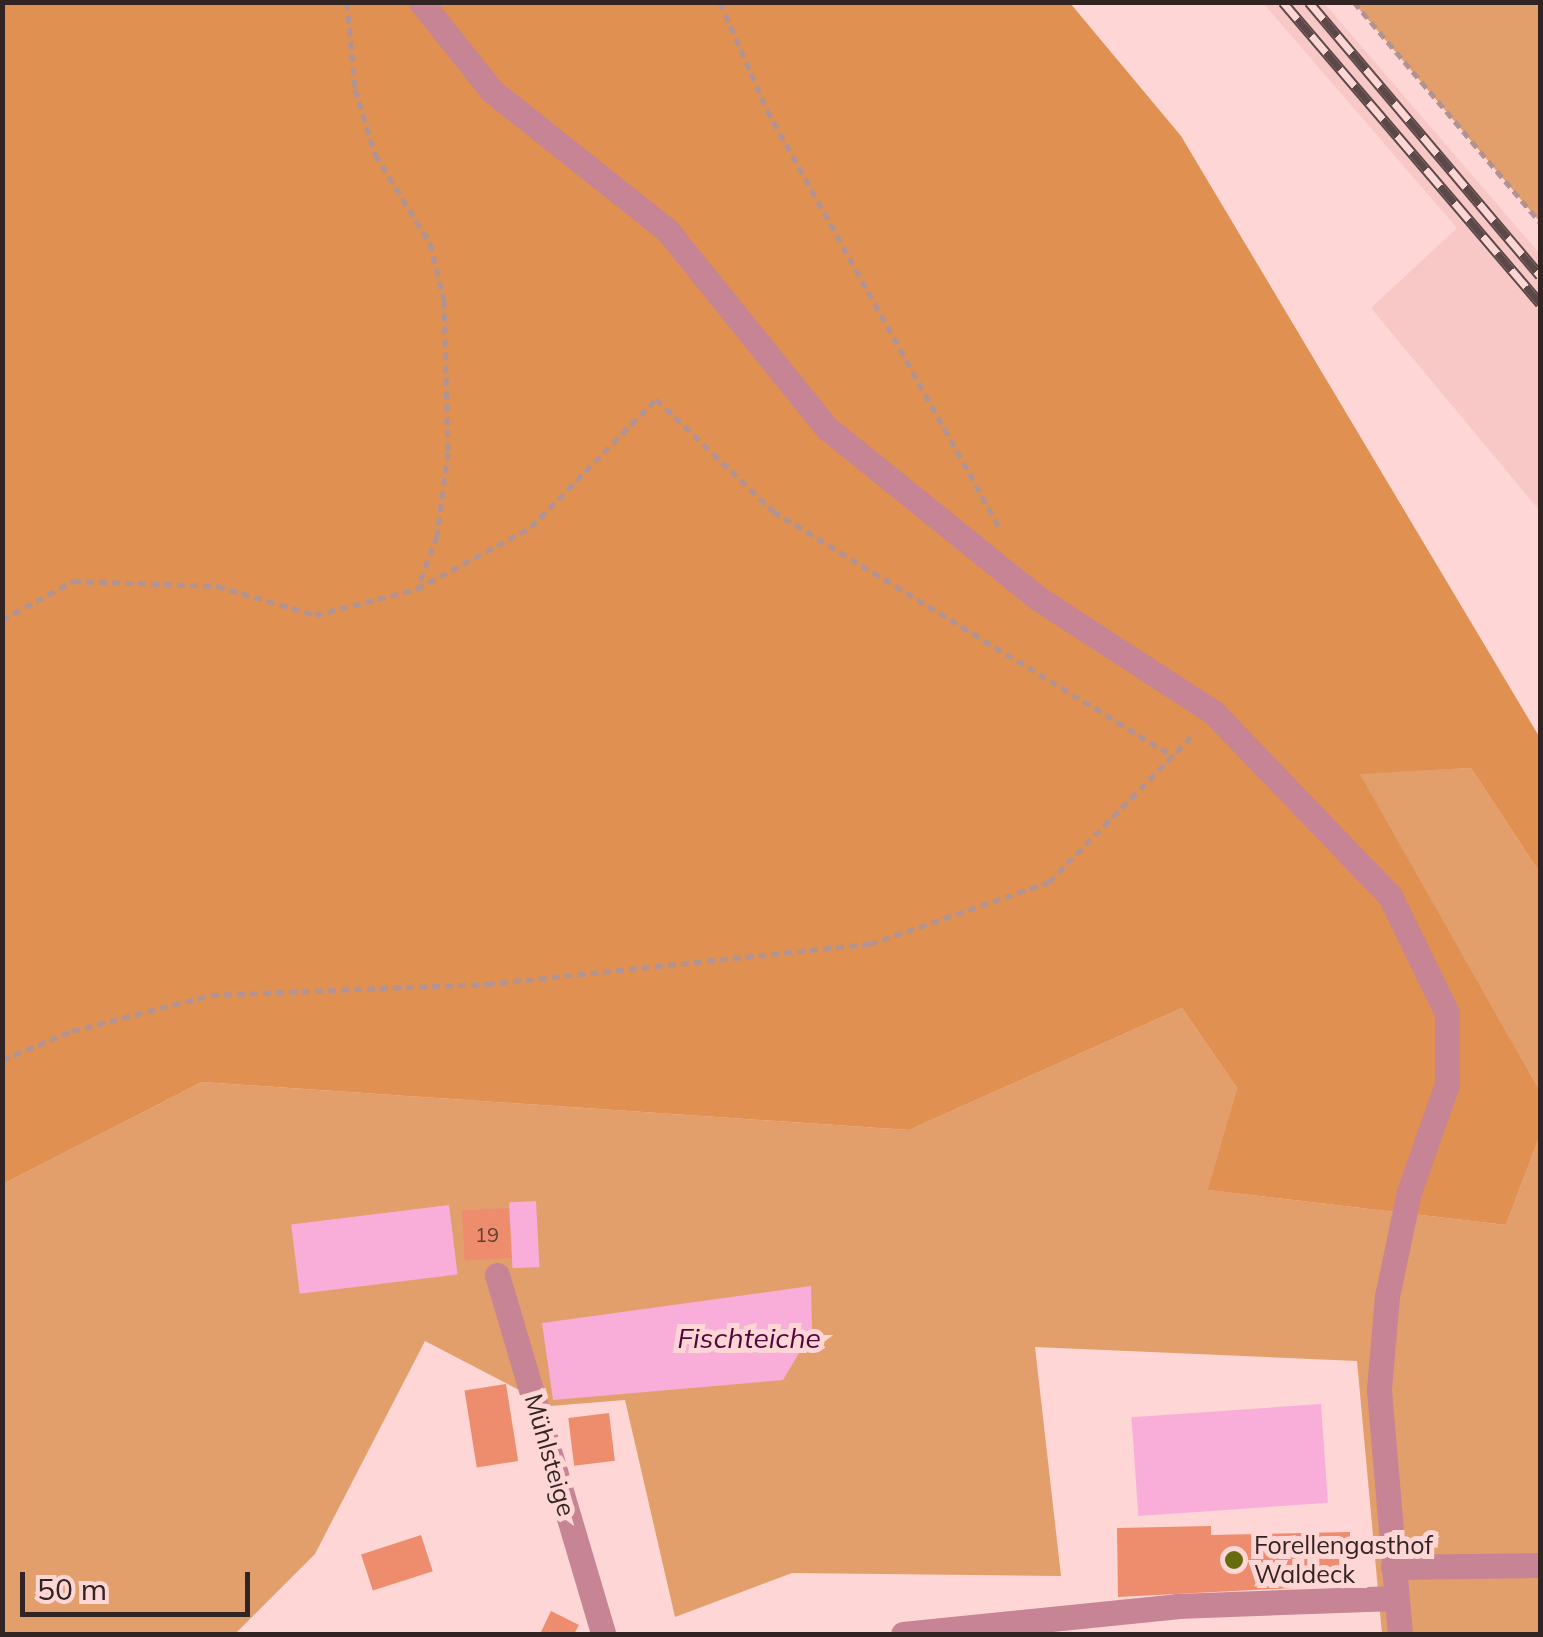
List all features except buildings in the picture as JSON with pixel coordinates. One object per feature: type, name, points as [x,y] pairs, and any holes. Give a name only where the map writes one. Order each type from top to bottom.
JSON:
[{"type":"street","points":[[421,2],[492,91],[667,230],[827,428],[1039,599],[1213,712],[1390,896],[1447,1013],[1447,1084],[1409,1192],[1387,1296],[1379,1390],[1400,1634]]},
{"type":"street","name":"Mühlsteige","points":[[497,1275],[603,1634]]},
{"type":"street","points":[[1392,1567],[1540,1565]]},
{"type":"street","points":[[903,1634],[1177,1606],[1395,1598]]},
{"type":"path","points":[[347,2],[355,89],[375,154],[430,242],[444,300],[448,452],[437,536],[417,590]]},
{"type":"path","points":[[720,2],[767,110],[1010,547]]},
{"type":"path","points":[[1354,2],[1540,222]]},
{"type":"path","points":[[2,620],[73,581],[217,586],[315,615],[417,590],[532,527],[656,399],[773,512],[1174,757]]},
{"type":"path","points":[[2,1060],[72,1032],[211,995],[487,984],[870,944],[1049,882],[1174,757],[1213,712]]},
{"type":"shaded area","points":[[3,3],[1070,3],[1181,136],[1540,738],[1540,873],[1471,768],[1360,774],[1540,1091],[1540,1135],[1506,1225],[1208,1190],[1237,1088],[1182,1008],[909,1130],[202,1082],[3,1184]]},
{"type":"shaded area","points":[[1263,3],[1324,3],[1540,254],[1540,511],[1371,308],[1457,228]]},
{"type":"shaded area","points":[[1354,3],[1540,3],[1540,222]]},
{"type":"shaded area","points":[[1471,768],[1540,873],[1540,1091],[1359,773]]},
{"type":"shaded area","points":[[1182,1008],[1237,1088],[1209,1190],[1506,1225],[1540,1135],[1540,1634],[1382,1634],[1357,1361],[1035,1347],[1061,1576],[792,1573],[675,1617],[625,1400],[550,1406],[425,1341],[315,1554],[235,1634],[3,1634],[3,1184],[202,1082],[909,1130]]},
{"type":"water","points":[[536,1201],[539,1267],[512,1268],[509,1202]]},
{"type":"water","points":[[449,1205],[458,1274],[300,1294],[291,1224]]},
{"type":"water","name":"Fischteiche","points":[[811,1286],[812,1331],[783,1380],[553,1400],[542,1323]]},
{"type":"water","points":[[1321,1404],[1328,1503],[1138,1516],[1131,1417]]},
{"type":"railway","points":[[1283,2],[1540,303]]},
{"type":"railway","points":[[1309,2],[1540,275]]},
{"type":"place","name":"Forellengasthof Waldeck","points":[[1234,1560]]}]
